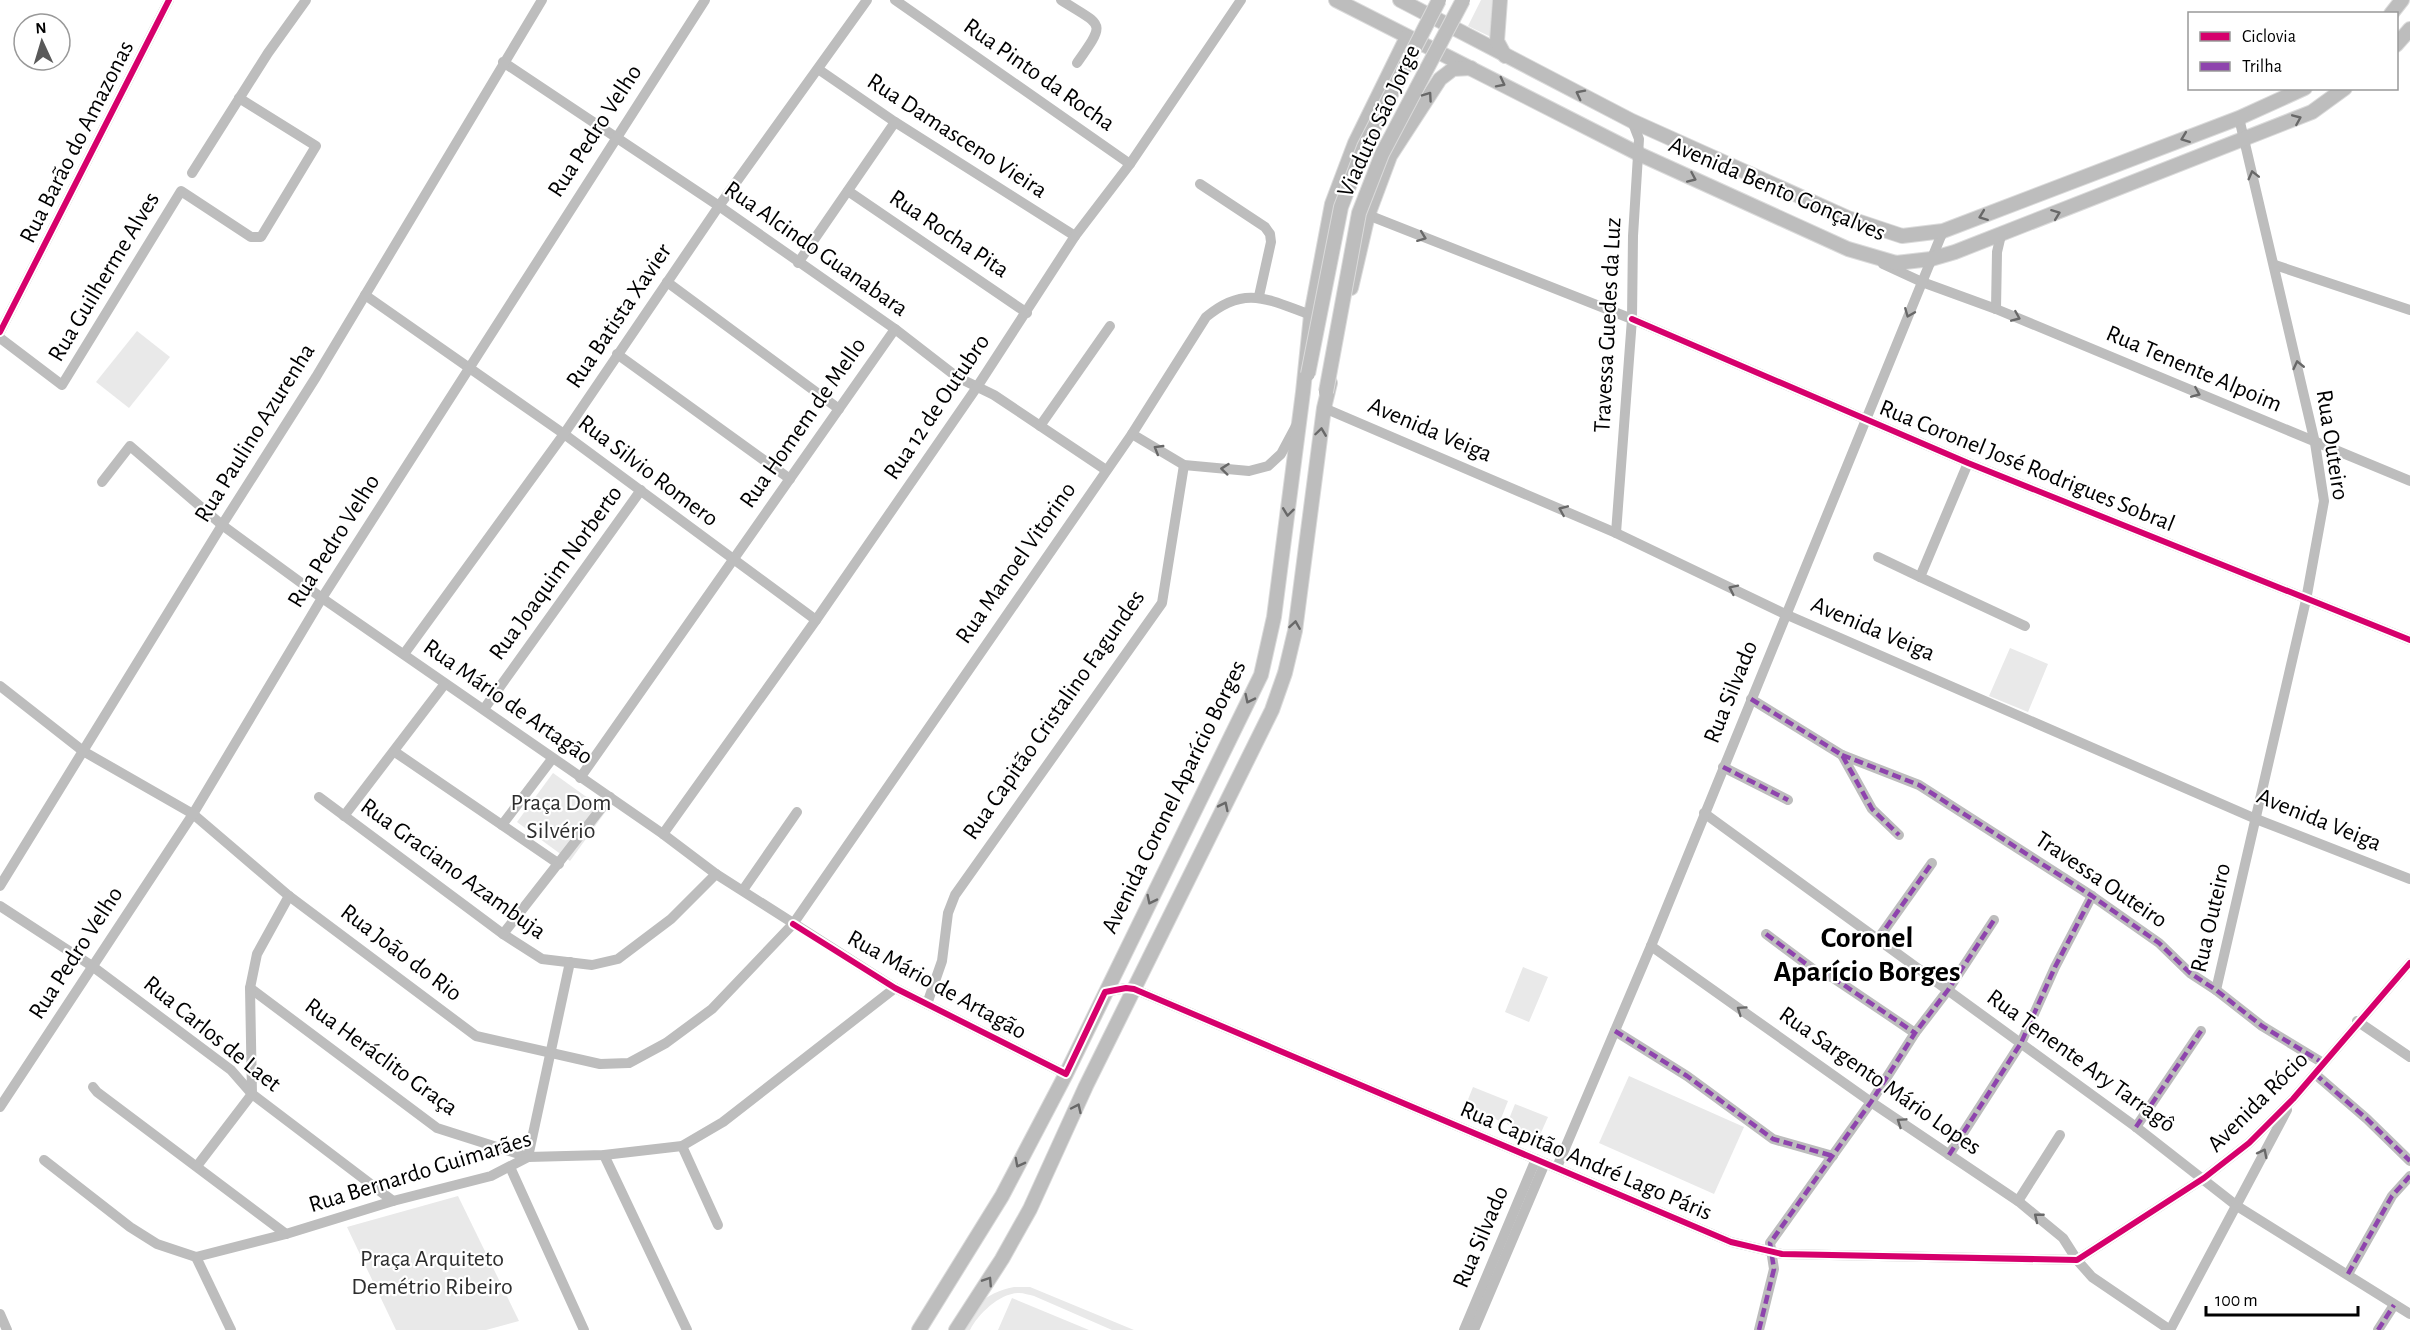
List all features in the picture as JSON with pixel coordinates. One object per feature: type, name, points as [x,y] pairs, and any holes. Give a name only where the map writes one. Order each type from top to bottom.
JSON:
[{"type":"main road","name":"Avenida Bento Gonçalves","points":[[1336,0],[1639,154],[1848,249],[1896,263],[1931,259],[2001,235],[2245,141],[2312,112],[2342,90]]},
{"type":"main road","name":"Viaduto São Jorge","points":[[1304,392],[1341,207],[1364,147],[1439,0]]},
{"type":"main road","name":"Viaduto São Jorge","points":[[1324,408],[1359,213],[1382,154],[1463,0]]},
{"type":"main road","points":[[1500,0],[1497,41],[1506,56]]},
{"type":"main road","points":[[2393,12],[2402,0]]},
{"type":"main road","name":"Avenida Bento Gonçalves","points":[[1410,2],[1506,56],[1632,121],[1848,218],[1902,236],[1943,231],[2239,118],[2301,90]]},
{"type":"main road","points":[[2398,44],[2410,29]]},
{"type":"main road","name":"Avenida Coronel Aparício Borges","points":[[919,1330],[1002,1196],[1066,1074],[1261,675],[1275,617],[1304,392],[1311,315],[1332,204],[1355,143],[1407,37]]},
{"type":"main road","name":"Avenida Coronel Aparício Borges","points":[[956,1330],[1002,1259],[1030,1209],[1086,1086],[1272,710],[1285,673],[1294,631],[1324,408],[1368,215],[1390,156],[1440,78],[1453,69],[1471,68]]},
{"type":"main road","points":[[1376,99],[1391,98],[1402,101],[1413,118]]},
{"type":"street","name":"Rua Barão do Amazonas","points":[[0,333],[169,0]]},
{"type":"street","points":[[192,173],[239,98],[306,0]]},
{"type":"street","name":"Rua Paulino Azurenha","points":[[0,886],[365,295],[542,0]]},
{"type":"street","name":"Rua Pedro Velho","points":[[0,1107],[193,814],[322,598],[705,0]]},
{"type":"street","name":"Rua Batista Xavier","points":[[404,654],[564,434],[719,206],[867,0]]},
{"type":"street","name":"Rua Pinto da Rocha","points":[[895,0],[1130,164]]},
{"type":"street","points":[[1061,0],[1095,21],[1098,28],[1097,35],[1077,63]]},
{"type":"street","name":"Rua 12 de Outubro","points":[[663,834],[816,620],[977,387],[1075,236],[1130,164],[1241,0]]},
{"type":"street","name":"Rua Alcindo Guanabara","points":[[503,62],[719,206],[895,329],[957,377],[994,395],[1106,470]]},
{"type":"street","name":"Rua Damasceno Vieira","points":[[818,69],[895,122],[1075,236]]},
{"type":"street","name":"Rua Guilherme Alves","points":[[0,338],[62,385],[181,191],[251,237],[261,237],[316,146],[239,98]]},
{"type":"street","name":"Rua Outeiro","points":[[2216,990],[2306,600],[2324,501],[2315,443],[2239,118]]},
{"type":"street","name":"Travessa Guedes da Luz","points":[[1616,533],[1632,319],[1633,236],[1640,139],[1632,121]]},
{"type":"street","points":[[798,263],[895,122]]},
{"type":"street","points":[[1200,184],[1265,227],[1270,234],[1271,242],[1259,296],[1311,315]]},
{"type":"street","name":"Rua Rocha Pita","points":[[849,191],[1027,312]]},
{"type":"street","name":"Rua Coronel José Rodrigues Sobral","points":[[1368,215],[1632,319],[1968,463],[2410,640]]},
{"type":"street","name":"Rua Silvado","points":[[1557,1167],[1651,946],[1943,231]]},
{"type":"street","points":[[1996,309],[1997,252],[2001,235]]},
{"type":"street","name":"Rua Tenente Alpoim","points":[[1848,249],[1922,282],[1996,309],[2410,481]]},
{"type":"street","points":[[2275,265],[2410,310]]},
{"type":"street","points":[[667,282],[840,409]]},
{"type":"street","name":"Rua Silvio Romero","points":[[365,295],[564,434],[816,620]]},
{"type":"street","name":"Rua Manoel Vitorino","points":[[793,924],[1132,434],[1206,317],[1220,306],[1237,299],[1259,296]]},
{"type":"street","points":[[1040,426],[1110,326]]},
{"type":"street","name":"Rua Homem de Mello","points":[[580,778],[895,329]]},
{"type":"street","points":[[617,354],[790,479]]},
{"type":"street","name":"Avenida Veiga","points":[[1324,408],[1616,533],[1785,614],[2256,819],[2410,879]]},
{"type":"street","points":[[1132,434],[1184,465],[1249,471],[1268,466],[1281,454],[1300,420]]},
{"type":"street","name":"Rua Mário de Artagão","points":[[102,482],[130,446],[222,525],[444,685],[484,709],[552,759],[663,834],[716,874],[895,988],[1066,1074]]},
{"type":"street","points":[[1920,577],[1968,463]]},
{"type":"street","name":"Rua Capitão Cristalino Fagundes","points":[[927,1004],[942,961],[948,913],[956,895],[1162,603],[1184,465]]},
{"type":"street","name":"Rua Joaquim Norberto","points":[[484,709],[641,490]]},
{"type":"street","points":[[1878,557],[2025,626]]},
{"type":"street","points":[[344,816],[444,685]]},
{"type":"street","name":"Rua João do Rio","points":[[0,686],[83,751],[193,814],[290,896],[476,1036],[600,1064],[629,1063],[656,1048],[712,1009],[793,924]]},
{"type":"street","name":"Travessa Outeiro","points":[[1751,699],[1842,755],[1919,784],[2092,896],[2159,943],[2190,973],[2262,1026],[2323,1064]]},
{"type":"street","points":[[395,752],[559,864]]},
{"type":"street","points":[[1842,755],[1872,809],[1899,835]]},
{"type":"street","points":[[502,825],[552,759]]},
{"type":"street","points":[[1723,767],[1788,800]]},
{"type":"street","name":"Rua Graciano Azambuja","points":[[318,797],[502,934],[542,959],[592,965],[618,959],[671,918],[716,874]]},
{"type":"street","points":[[502,934],[610,798]]},
{"type":"street","points":[[743,890],[797,812]]},
{"type":"street","name":"Rua Tenente Ary Tarragô","points":[[1704,813],[2136,1127],[2237,1206],[2410,1314]]},
{"type":"street","points":[[1878,939],[1932,863]]},
{"type":"street","points":[[197,1166],[252,1094],[250,988],[257,954],[290,896]]},
{"type":"street","points":[[1949,1155],[2021,1043],[2055,967],[2092,896]]},
{"type":"street","name":"Rua Carlos de Laet","points":[[0,906],[92,966],[231,1070],[252,1094],[393,1202]]},
{"type":"street","points":[[1759,1330],[1774,1269],[1770,1242],[1871,1102],[1915,1033],[1948,990],[1994,920]]},
{"type":"street","points":[[1766,934],[1821,975],[1832,977],[1915,1033]]},
{"type":"street","name":"Rua Sargento Mário Lopes","points":[[1651,946],[1871,1102],[2018,1201],[2064,1238],[2077,1260],[2092,1277],[2170,1330]]},
{"type":"street","points":[[528,1157],[570,962]]},
{"type":"street","name":"Avenida Rócio","points":[[2077,1260],[2204,1178],[2248,1143],[2293,1099],[2410,963]]},
{"type":"street","name":"Rua Heráclito Graça","points":[[250,988],[437,1128],[528,1157]]},
{"type":"street","name":"Rua Bernardo Guimarães","points":[[196,1257],[491,1176],[528,1157],[604,1155],[682,1146],[723,1122],[895,988]]},
{"type":"street","name":"Rua Capitão André Lago Páris","points":[[1105,992],[1126,988],[1134,989],[1731,1242],[1772,1253],[2077,1260]]},
{"type":"street","points":[[2358,1021],[2410,1057]]},
{"type":"street","points":[[1615,1030],[1687,1076],[1773,1139],[1833,1156]]},
{"type":"street","points":[[2136,1127],[2201,1031]]},
{"type":"street","points":[[2315,1074],[2367,1119],[2410,1161]]},
{"type":"street","points":[[93,1087],[286,1234]]},
{"type":"street","points":[[2170,1330],[2293,1099]]},
{"type":"street","points":[[2018,1201],[2060,1135]]},
{"type":"street","points":[[682,1146],[718,1225]]},
{"type":"street","points":[[604,1155],[687,1330]]},
{"type":"street","points":[[44,1160],[130,1227],[157,1244],[196,1257],[231,1330]]},
{"type":"street","name":"Rua Silvado","points":[[1470,1327],[1541,1161]]},
{"type":"street","points":[[510,1167],[584,1330]]},
{"type":"street","points":[[2348,1274],[2392,1196],[2410,1176]]},
{"type":"street","points":[[2378,1330],[2394,1305]]},
{"type":"street","points":[[0,1314],[7,1330]]},
{"type":"green space","points":[[1481,0],[1492,0],[1491,37],[1468,26]]},
{"type":"green space","points":[[137,331],[170,357],[129,408],[96,382]]},
{"type":"green space","points":[[2010,648],[2048,664],[2028,712],[1989,696]]},
{"type":"green space","name":"Praça Dom Silvério","points":[[553,773],[606,811],[570,861],[517,822]]},
{"type":"green space","points":[[1523,967],[1548,977],[1529,1022],[1505,1012]]},
{"type":"green space","points":[[1629,1076],[1744,1127],[1714,1194],[1599,1143]]},
{"type":"green space","points":[[1473,1087],[1508,1101],[1500,1121],[1465,1107]]},
{"type":"green space","points":[[1515,1104],[1548,1117],[1539,1137],[1507,1124]]},
{"type":"green space","name":"Praça Arquiteto Demétrio Ribeiro","points":[[458,1196],[519,1321],[486,1330],[396,1330],[347,1227]]},
{"type":"green space","points":[[1014,1287],[1030,1287],[1134,1330],[1112,1330],[1034,1296],[1019,1293],[997,1300],[978,1317],[970,1330],[957,1330],[987,1297]]},
{"type":"green space","points":[[1012,1298],[1089,1330],[998,1330]]},
{"type":"marked path","points":[[1751,699],[1842,755],[1872,809],[1899,835]]},
{"type":"marked path","points":[[1842,755],[1919,785],[2092,896],[2159,943],[2190,973],[2262,1026],[2323,1063]]},
{"type":"marked path","points":[[1723,767],[1788,800]]},
{"type":"marked path","points":[[1878,939],[1932,863]]},
{"type":"marked path","points":[[1949,1155],[2021,1043],[2055,967],[2092,896]]},
{"type":"marked path","points":[[1759,1330],[1774,1269],[1770,1243],[1871,1102],[1915,1033],[1948,990],[1994,920]]},
{"type":"marked path","points":[[1766,934],[1821,975],[1832,977],[1915,1033]]},
{"type":"marked path","points":[[1615,1031],[1687,1076],[1773,1139],[1833,1156]]},
{"type":"marked path","points":[[2136,1127],[2201,1031]]},
{"type":"marked path","points":[[2315,1074],[2367,1119],[2410,1161]]},
{"type":"marked path","points":[[2348,1274],[2392,1196],[2410,1176]]},
{"type":"marked path","points":[[2378,1330],[2394,1305]]},
{"type":"cycle path","points":[[0,332],[169,0]]},
{"type":"cycle path","points":[[1632,319],[1968,463],[2410,640]]},
{"type":"cycle path","points":[[793,924],[895,988],[1066,1074],[1105,992],[1126,988],[1134,989],[1731,1242],[1782,1254],[2077,1260],[2204,1178],[2249,1143],[2293,1099],[2410,963]]},
{"type":"district","name":"Coronel Aparício Borges","points":[[1867,955]]}]
